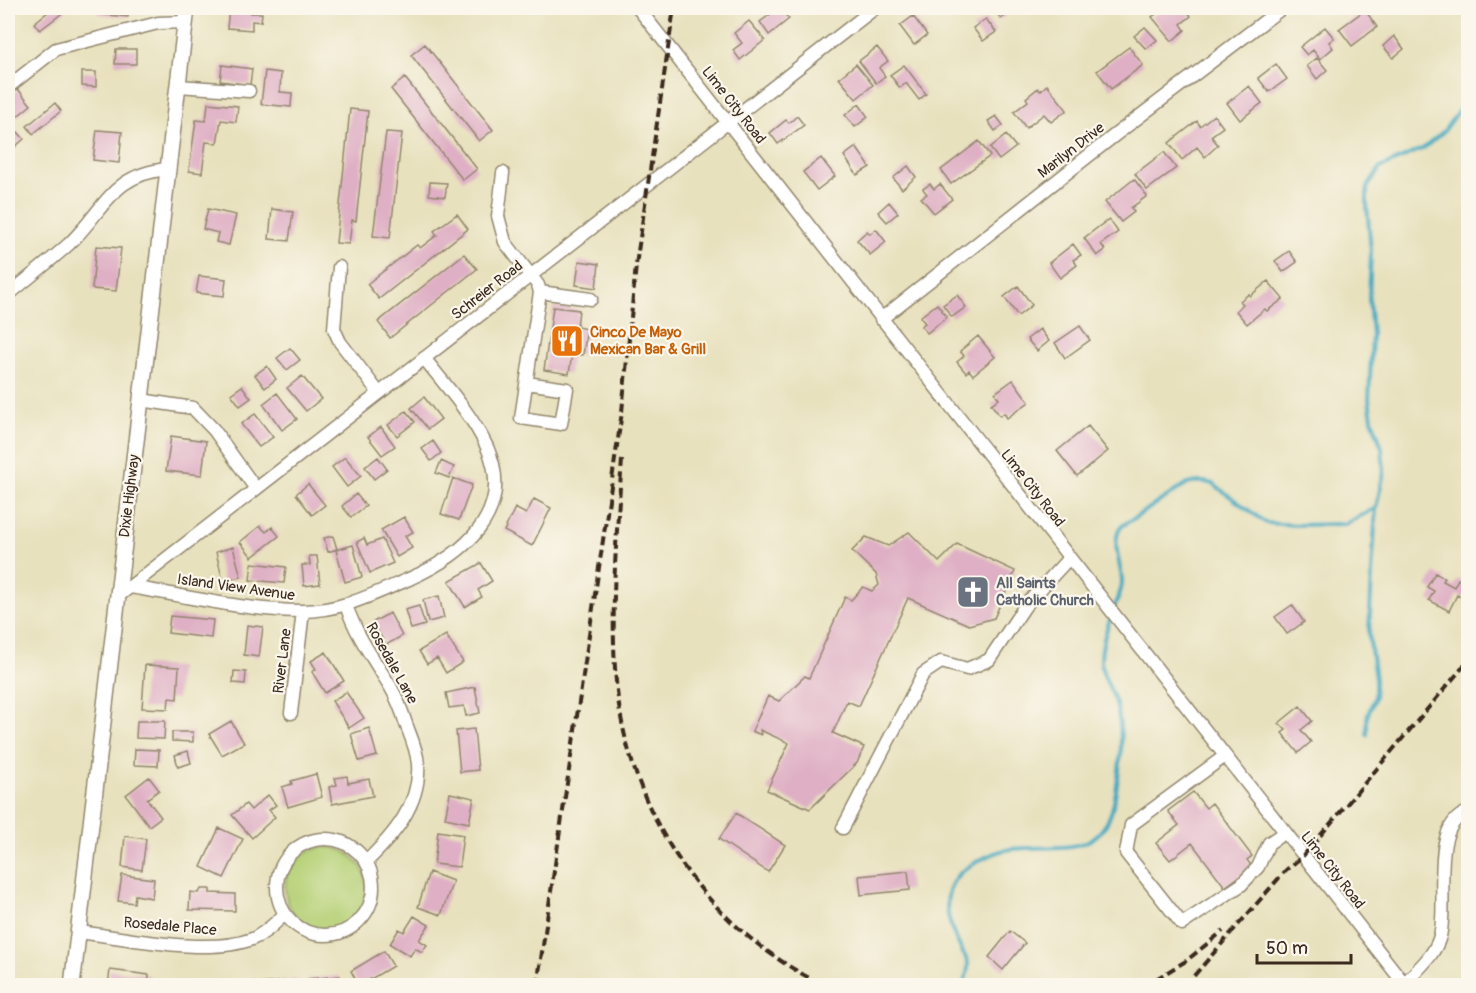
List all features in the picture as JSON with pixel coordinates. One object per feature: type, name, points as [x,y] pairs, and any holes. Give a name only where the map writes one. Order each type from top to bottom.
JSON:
[{"type":"main road","name":"Dixie Highway","points":[[72,986],[187,15]]},
{"type":"street","name":"Lime City Road","points":[[638,8],[1405,985]]},
{"type":"street","name":"Schreier Road","points":[[117,597],[875,8]]},
{"type":"street","name":"Marilyn Drive","points":[[881,318],[1282,8]]},
{"type":"street","points":[[8,87],[56,49],[187,15]]},
{"type":"street","points":[[178,86],[249,91]]},
{"type":"street","points":[[8,295],[70,243],[122,185],[138,174],[168,169]]},
{"type":"street","points":[[503,173],[498,216],[505,242],[531,275],[540,292],[521,418],[561,424],[567,389],[527,383]]},
{"type":"street","points":[[339,267],[334,329],[339,342],[379,393]]},
{"type":"street","points":[[540,292],[591,300]]},
{"type":"street","name":"Island View Avenue","points":[[131,586],[250,607],[303,611],[346,606],[415,576],[456,553],[476,534],[486,518],[493,497],[495,478],[488,449],[479,431],[424,358]]},
{"type":"street","points":[[141,400],[193,408],[214,430],[256,489]]},
{"type":"street","points":[[843,828],[923,674],[941,662],[967,669],[989,660],[1025,606],[1069,558]]},
{"type":"street","name":"Rosedale Lane","points":[[346,606],[361,639],[398,702],[415,748],[418,763],[414,794],[408,812],[383,846],[366,862]]},
{"type":"street","name":"River Lane","points":[[291,713],[303,611]]},
{"type":"street","points":[[1225,756],[1131,825],[1126,853],[1182,924],[1241,885],[1258,867],[1269,843],[1285,832]]},
{"type":"street","points":[[1405,985],[1433,953],[1440,936],[1443,910],[1443,847],[1450,828],[1460,815],[1468,812]]},
{"type":"street","points":[[334,840],[351,847],[366,862],[372,875],[372,896],[364,915],[350,928],[342,932],[322,935],[303,930],[285,914],[277,887],[278,878],[291,854],[299,847],[312,842],[334,840]]},
{"type":"street","name":"Rosedale Place","points":[[79,932],[191,946],[219,946],[237,944],[255,938],[285,914]]},
{"type":"green space","points":[[326,847],[342,850],[355,859],[364,872],[367,888],[364,904],[355,917],[342,926],[326,929],[310,926],[297,917],[288,904],[285,888],[288,872],[297,859],[310,850]]},
{"type":"building","points":[[53,8],[69,8],[40,30],[34,23]]},
{"type":"building","points":[[98,8],[129,8],[128,17],[98,14]]},
{"type":"building","points":[[229,8],[252,8],[251,13],[262,13],[261,22],[252,21],[252,30],[227,28]]},
{"type":"building","points":[[779,8],[789,19],[769,35],[760,22]]},
{"type":"building","points":[[993,8],[1016,8],[1001,19]]},
{"type":"building","points":[[1164,8],[1185,8],[1191,16],[1181,24],[1185,30],[1172,41],[1152,17]]},
{"type":"building","points":[[1365,10],[1377,27],[1352,46],[1339,29]]},
{"type":"building","points":[[913,16],[927,35],[914,45],[900,26]]},
{"type":"building","points":[[986,19],[996,32],[983,41],[973,28]]},
{"type":"building","points":[[749,21],[765,40],[740,60],[733,50],[742,43],[734,33]]},
{"type":"building","points":[[1145,27],[1157,40],[1146,49],[1134,36]]},
{"type":"building","points":[[1325,27],[1334,38],[1329,42],[1333,48],[1320,59],[1313,50],[1307,55],[1300,47]]},
{"type":"building","points":[[1394,36],[1404,49],[1393,58],[1383,46]]},
{"type":"building","points":[[425,44],[493,130],[479,141],[411,55]]},
{"type":"building","points":[[877,47],[888,61],[879,68],[885,76],[876,83],[859,61]]},
{"type":"building","points":[[1129,47],[1143,65],[1111,89],[1097,71]]},
{"type":"building","points":[[116,49],[136,49],[136,64],[115,64]]},
{"type":"building","points":[[1317,58],[1327,70],[1317,79],[1307,66]]},
{"type":"building","points":[[856,64],[873,85],[856,99],[839,78]]},
{"type":"building","points":[[1276,64],[1287,79],[1269,92],[1258,78]]},
{"type":"building","points":[[222,65],[252,69],[250,85],[220,81]]},
{"type":"building","points":[[904,65],[926,94],[919,100],[906,83],[900,88],[890,75]]},
{"type":"building","points":[[265,71],[281,73],[280,92],[292,93],[291,107],[261,104]]},
{"type":"building","points":[[82,72],[96,72],[96,87],[82,86]]},
{"type":"building","points":[[405,78],[477,169],[463,180],[391,89]]},
{"type":"building","points":[[1047,85],[1067,110],[1051,122],[1044,114],[1026,128],[1014,112],[1028,101],[1026,98],[1038,88],[1040,91]]},
{"type":"building","points":[[1249,86],[1262,103],[1240,120],[1227,103]]},
{"type":"building","points":[[18,89],[31,105],[8,124],[8,97]]},
{"type":"building","points":[[55,103],[61,111],[33,134],[27,126]]},
{"type":"building","points":[[208,103],[238,106],[236,122],[221,120],[217,143],[206,142],[202,173],[189,171],[196,120],[206,121]]},
{"type":"building","points":[[859,104],[868,117],[855,127],[845,115]]},
{"type":"building","points":[[350,109],[368,111],[356,221],[352,220],[349,244],[336,243]]},
{"type":"building","points":[[1214,115],[1223,127],[1211,136],[1218,145],[1205,157],[1197,147],[1182,160],[1169,143],[1197,121],[1200,126]]},
{"type":"building","points":[[797,116],[804,125],[778,144],[770,133],[786,120],[789,123]]},
{"type":"building","points":[[996,116],[1003,125],[995,131],[988,121]]},
{"type":"building","points":[[97,130],[122,132],[119,163],[93,160]]},
{"type":"building","points":[[18,132],[24,139],[8,153],[8,140]]},
{"type":"building","points":[[386,132],[402,133],[390,238],[373,236]]},
{"type":"building","points":[[1006,135],[1016,147],[999,160],[990,148]]},
{"type":"building","points":[[979,141],[990,156],[951,184],[941,170]]},
{"type":"building","points":[[856,147],[870,167],[857,175],[844,156]]},
{"type":"building","points":[[1164,152],[1176,168],[1147,190],[1135,174]]},
{"type":"building","points":[[821,158],[835,176],[817,190],[803,172]]},
{"type":"building","points":[[908,166],[916,177],[902,189],[893,178]]},
{"type":"building","points":[[1134,179],[1147,196],[1131,208],[1134,212],[1121,222],[1105,202]]},
{"type":"building","points":[[430,182],[447,183],[445,197],[429,195]]},
{"type":"building","points":[[930,184],[934,189],[940,184],[952,199],[934,213],[921,198],[927,194],[923,189]]},
{"type":"building","points":[[889,202],[898,213],[887,222],[878,212]]},
{"type":"building","points":[[208,209],[236,215],[229,245],[216,242],[218,233],[203,229]]},
{"type":"building","points":[[272,209],[293,212],[289,241],[269,239]]},
{"type":"building","points":[[457,214],[468,229],[379,299],[367,284],[417,245],[420,248],[437,235],[434,231]]},
{"type":"building","points":[[1109,219],[1118,232],[1101,244],[1105,250],[1097,256],[1084,238]]},
{"type":"building","points":[[876,229],[886,242],[870,255],[857,240],[867,231],[870,234]]},
{"type":"building","points":[[1073,244],[1081,255],[1073,260],[1077,265],[1060,278],[1049,263]]},
{"type":"building","points":[[96,246],[121,248],[116,291],[92,289]]},
{"type":"building","points":[[1289,251],[1297,262],[1283,272],[1275,261]]},
{"type":"building","points":[[464,254],[477,269],[390,338],[378,322]]},
{"type":"building","points":[[579,261],[599,264],[596,288],[576,285]]},
{"type":"building","points":[[199,276],[226,279],[224,296],[196,293]]},
{"type":"building","points":[[1268,281],[1283,299],[1267,311],[1265,309],[1247,324],[1236,311],[1243,304],[1240,301]]},
{"type":"building","points":[[1018,286],[1032,305],[1018,316],[1004,297]]},
{"type":"building","points":[[957,295],[966,307],[952,317],[943,305]]},
{"type":"building","points":[[937,304],[947,317],[927,333],[921,326],[925,323],[920,317]]},
{"type":"building","name":"Cinco De Mayo Mexican Bar & Grill","points":[[553,307],[579,310],[577,327],[587,329],[583,355],[572,354],[569,374],[544,370]]},
{"type":"building","points":[[1080,326],[1090,340],[1065,358],[1055,343]]},
{"type":"building","points":[[1040,329],[1049,341],[1037,351],[1027,339]]},
{"type":"building","points":[[978,336],[995,357],[973,375],[969,370],[966,373],[957,362],[964,356],[960,351]]},
{"type":"building","points":[[290,348],[300,360],[287,370],[277,358]]},
{"type":"building","points":[[267,366],[276,379],[265,388],[255,375]]},
{"type":"building","points":[[302,376],[321,399],[306,411],[287,388]]},
{"type":"building","points":[[1013,380],[1029,402],[1007,418],[1004,413],[1000,416],[991,404],[999,399],[995,393]]},
{"type":"building","points":[[242,386],[251,398],[240,406],[231,394]]},
{"type":"building","points":[[277,393],[297,419],[282,430],[263,404]]},
{"type":"building","points":[[424,397],[441,419],[428,429],[411,408]]},
{"type":"building","points":[[406,411],[415,422],[397,436],[388,425]]},
{"type":"building","points":[[255,414],[273,437],[259,447],[241,424]]},
{"type":"building","points":[[1088,426],[1108,451],[1077,476],[1057,451]]},
{"type":"building","points":[[381,427],[395,446],[382,455],[368,437]]},
{"type":"building","points":[[171,436],[206,441],[202,475],[166,471]]},
{"type":"building","points":[[433,441],[441,453],[431,461],[422,449]]},
{"type":"building","points":[[345,457],[361,476],[347,487],[332,467]]},
{"type":"building","points":[[378,457],[387,469],[374,479],[365,467]]},
{"type":"building","points":[[441,461],[454,467],[449,478],[436,473]]},
{"type":"building","points":[[453,478],[472,485],[459,520],[441,514]]},
{"type":"building","points":[[308,484],[325,505],[312,515],[296,494]]},
{"type":"building","points":[[356,494],[366,506],[351,517],[342,506]]},
{"type":"building","points":[[534,499],[551,508],[532,546],[504,531],[515,508],[526,514]]},
{"type":"building","points":[[404,517],[413,532],[405,536],[412,548],[397,557],[381,530]]},
{"type":"building","points":[[260,526],[266,532],[272,527],[279,536],[252,557],[240,542]]},
{"type":"building","points":[[909,532],[939,562],[957,544],[1015,571],[994,618],[969,625],[908,598],[859,706],[847,701],[833,733],[864,747],[857,763],[810,809],[767,790],[789,743],[760,730],[761,735],[752,731],[768,696],[779,701],[805,676],[809,678],[845,597],[851,600],[863,587],[872,591],[879,585],[876,574],[852,551],[866,537],[888,546]]},
{"type":"building","points":[[333,536],[337,549],[328,552],[324,538]]},
{"type":"building","points":[[364,538],[367,545],[382,539],[393,563],[370,573],[357,542]]},
{"type":"building","points":[[353,545],[362,577],[345,582],[336,550]]},
{"type":"building","points":[[233,547],[241,577],[223,581],[216,552]]},
{"type":"building","points":[[309,556],[317,556],[320,584],[304,586],[302,565],[310,565]]},
{"type":"building","points":[[252,563],[286,567],[284,583],[250,580]]},
{"type":"building","points":[[481,563],[492,581],[478,590],[482,597],[465,607],[449,581]]},
{"type":"building","points":[[1435,573],[1445,578],[1443,581],[1454,587],[1458,579],[1468,585],[1464,598],[1457,595],[1449,611],[1429,600],[1434,591],[1427,587]]},
{"type":"building","points":[[439,596],[444,618],[428,622],[423,600]]},
{"type":"building","points":[[1292,605],[1304,622],[1287,634],[1275,617]]},
{"type":"building","points":[[419,606],[425,625],[411,629],[405,610]]},
{"type":"building","points":[[390,613],[402,636],[386,645],[373,622]]},
{"type":"building","points":[[170,616],[213,620],[211,638],[168,633]]},
{"type":"building","points":[[247,625],[263,627],[259,657],[244,655]]},
{"type":"building","points":[[446,635],[463,662],[446,673],[437,658],[427,664],[419,651]]},
{"type":"building","points":[[326,652],[344,681],[325,693],[312,672],[316,669],[311,661]]},
{"type":"building","points":[[145,665],[179,667],[177,699],[169,698],[168,709],[142,708]]},
{"type":"building","points":[[234,671],[246,672],[245,684],[233,683]]},
{"type":"building","points":[[475,687],[480,713],[466,716],[464,706],[449,708],[446,693]]},
{"type":"building","points":[[346,692],[364,718],[349,728],[332,701]]},
{"type":"building","points":[[1300,706],[1312,721],[1301,730],[1311,742],[1298,753],[1282,733],[1286,730],[1279,723]]},
{"type":"building","points":[[137,721],[165,721],[164,739],[136,738]]},
{"type":"building","points":[[231,721],[244,743],[222,755],[209,734]]},
{"type":"building","points":[[369,728],[377,756],[359,761],[351,734]]},
{"type":"building","points":[[474,729],[478,770],[460,772],[456,731]]},
{"type":"building","points":[[172,732],[193,732],[193,742],[172,741]]},
{"type":"building","points":[[135,749],[159,750],[158,766],[134,765]]},
{"type":"building","points":[[188,751],[191,763],[178,767],[175,755]]},
{"type":"building","points":[[316,774],[322,797],[288,807],[282,787],[292,784],[291,781]]},
{"type":"building","points":[[347,776],[348,783],[369,779],[373,796],[332,804],[329,787],[337,785],[335,778]]},
{"type":"building","points":[[149,777],[159,790],[147,799],[161,817],[149,826],[126,795]]},
{"type":"building","points":[[1193,792],[1206,808],[1212,803],[1252,856],[1247,860],[1252,867],[1225,887],[1192,843],[1170,860],[1156,843],[1179,825],[1168,811]]},
{"type":"building","points":[[450,793],[474,798],[469,823],[445,818]]},
{"type":"building","points":[[268,795],[276,805],[269,810],[275,817],[252,838],[232,815],[246,804],[251,810]]},
{"type":"building","points":[[736,813],[785,845],[768,872],[719,839]]},
{"type":"building","points":[[219,828],[243,839],[224,878],[201,867]]},
{"type":"building","points":[[438,831],[463,835],[459,867],[434,864]]},
{"type":"building","points":[[125,836],[146,839],[142,870],[122,867]]},
{"type":"building","points":[[908,871],[910,890],[861,895],[859,876]]},
{"type":"building","points":[[429,872],[453,881],[441,915],[418,907]]},
{"type":"building","points":[[122,875],[154,879],[152,898],[135,895],[134,903],[118,901]]},
{"type":"building","points":[[201,889],[210,889],[210,893],[235,894],[235,911],[189,910],[190,892],[199,893]]},
{"type":"building","points":[[414,916],[429,925],[419,940],[427,945],[422,952],[415,948],[410,956],[390,944],[399,929],[404,932]]},
{"type":"building","points":[[1010,931],[1025,943],[1003,970],[989,957]]},
{"type":"building","points":[[384,951],[393,966],[359,986],[351,971]]},
{"type":"building","points":[[110,970],[149,975],[148,986],[108,986]]},
{"type":"building","points":[[340,976],[340,986],[309,986],[308,979]]},
{"type":"building","points":[[298,980],[299,986],[258,986],[258,984]]},
{"type":"building","points":[[254,982],[254,986],[224,986],[224,984]]},
{"type":"waterway","points":[[1367,735],[1367,717],[1375,696],[1369,634],[1376,508],[1384,472],[1382,448],[1372,419],[1369,399],[1372,335],[1369,298],[1371,252],[1367,188],[1380,168],[1424,148],[1444,131],[1468,98]]},
{"type":"waterway","points":[[963,986],[968,963],[954,935],[947,908],[949,891],[957,877],[976,862],[1001,851],[1018,848],[1053,848],[1084,843],[1097,835],[1107,822],[1114,802],[1120,765],[1119,716],[1103,672],[1101,654],[1105,634],[1122,585],[1116,546],[1118,532],[1122,526],[1185,485],[1199,482],[1213,484],[1266,523],[1345,524],[1376,508]]},
{"type":"railway","points":[[537,986],[622,412],[636,265],[674,8]]},
{"type":"railway","points":[[622,460],[615,564],[615,668],[621,719],[634,767],[652,813],[676,856],[706,895],[741,930],[781,961],[825,986]]},
{"type":"railway","points":[[1185,986],[1286,870],[1303,856],[1468,661]]},
{"type":"railway","points":[[1144,986],[1186,961],[1223,931]]},
{"type":"place","name":"Cinco De Mayo Mexican Bar & Grill","points":[[567,341]]},
{"type":"place","name":"All Saints Catholic Church","points":[[973,592]]}]
